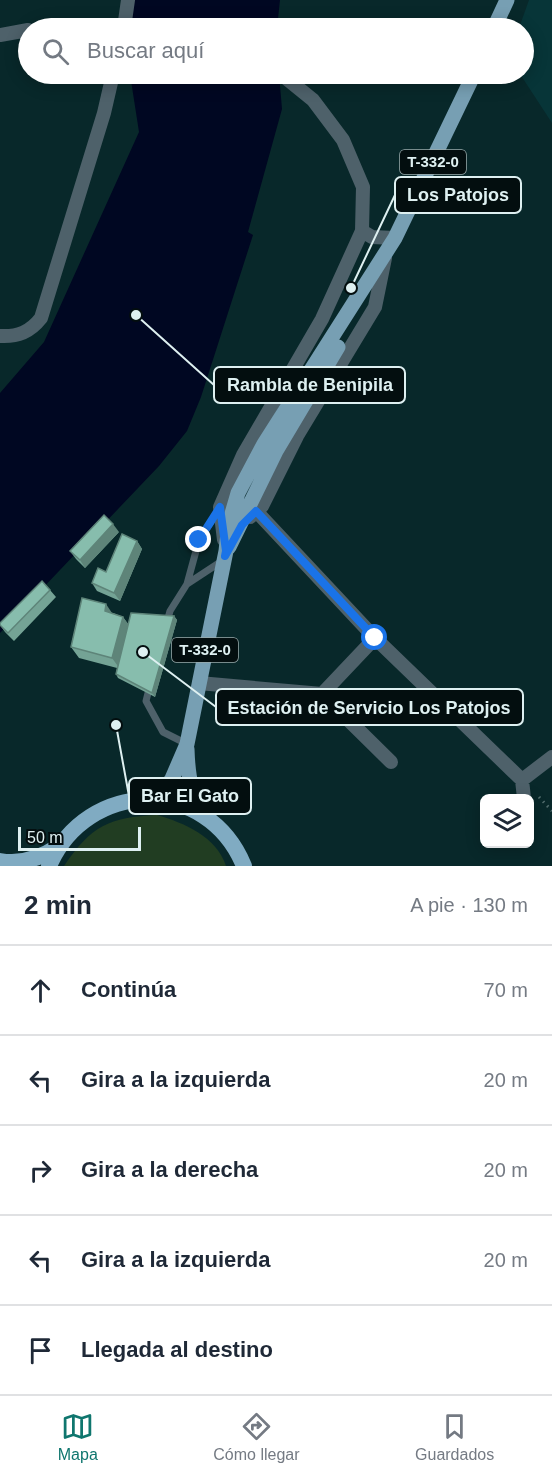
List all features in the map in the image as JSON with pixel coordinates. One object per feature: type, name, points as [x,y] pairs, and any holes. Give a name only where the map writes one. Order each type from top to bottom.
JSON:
[{"type":"highway","points":[[49,866],[60,845],[77,826],[92,815],[109,806],[134,800],[159,800],[182,805],[213,823],[230,842],[244,866]]},
{"type":"highway","points":[[0,861],[31,860],[43,856],[60,845]]},
{"type":"main road","points":[[499,18],[507,0]]},
{"type":"main road","name":"T-332-0","points":[[225,556],[242,525],[260,480],[341,341],[390,248],[469,84]]},
{"type":"main road","name":"T-332-0","points":[[134,800],[156,792],[171,781],[187,744],[225,556],[229,524],[238,493],[264,444],[390,248]]},
{"type":"main road","name":"T-332-0","points":[[187,744],[188,773],[193,794],[213,823]]},
{"type":"street","points":[[125,18],[128,0]]},
{"type":"street","points":[[0,35],[18,32]]},
{"type":"street","points":[[0,336],[13,337],[23,333],[41,318],[104,113],[111,84]]},
{"type":"street","points":[[225,556],[220,507],[243,455],[322,319],[362,231],[363,186],[343,140],[313,100],[293,84]]},
{"type":"street","points":[[242,525],[262,506],[297,436],[375,307],[390,248],[362,231]]},
{"type":"street","points":[[256,511],[375,638],[522,780],[524,794]]},
{"type":"street","points":[[322,694],[375,638]]},
{"type":"street","points":[[199,683],[322,694],[391,762]]},
{"type":"street","points":[[522,780],[552,757]]},
{"type":"lane","points":[[188,584],[199,540],[220,507]]},
{"type":"lane","points":[[164,634],[170,611],[188,584],[225,556]]},
{"type":"lane","points":[[152,678],[146,701],[163,732],[187,744]]},
{"type":"shaded area","points":[[128,0],[280,0],[278,18],[125,18]]},
{"type":"shaded area","points":[[529,0],[552,0],[552,123],[527,84],[534,84],[534,18],[523,18]]},
{"type":"shaded area","points":[[132,84],[280,84],[282,109],[248,232],[253,235],[201,397],[187,431],[159,466],[0,633],[0,393],[44,342],[139,132]]},
{"type":"green space","points":[[157,815],[198,832],[215,846],[226,866],[64,866],[83,841],[103,826],[126,818]]},
{"type":"building","points":[[104,515],[113,524],[80,560],[70,551]]},
{"type":"building","points":[[122,534],[137,541],[114,593],[92,583],[98,568],[106,572]]},
{"type":"building","points":[[42,581],[50,590],[8,633],[0,623]]},
{"type":"building","points":[[82,598],[106,604],[105,611],[123,617],[112,658],[71,647]]},
{"type":"building","points":[[131,613],[174,616],[152,693],[116,674]]},
{"type":"place","name":"Los Patojos","points":[[351,288]]},
{"type":"place","name":"Rambla de Benipila","points":[[136,315]]},
{"type":"place","name":"Estación de Servicio Los Patojos","points":[[143,652]]},
{"type":"place","name":"Bar El Gato","points":[[116,725]]},
{"type":"route","points":[[199,540],[220,507],[225,556],[242,525],[256,511],[375,638]]}]
